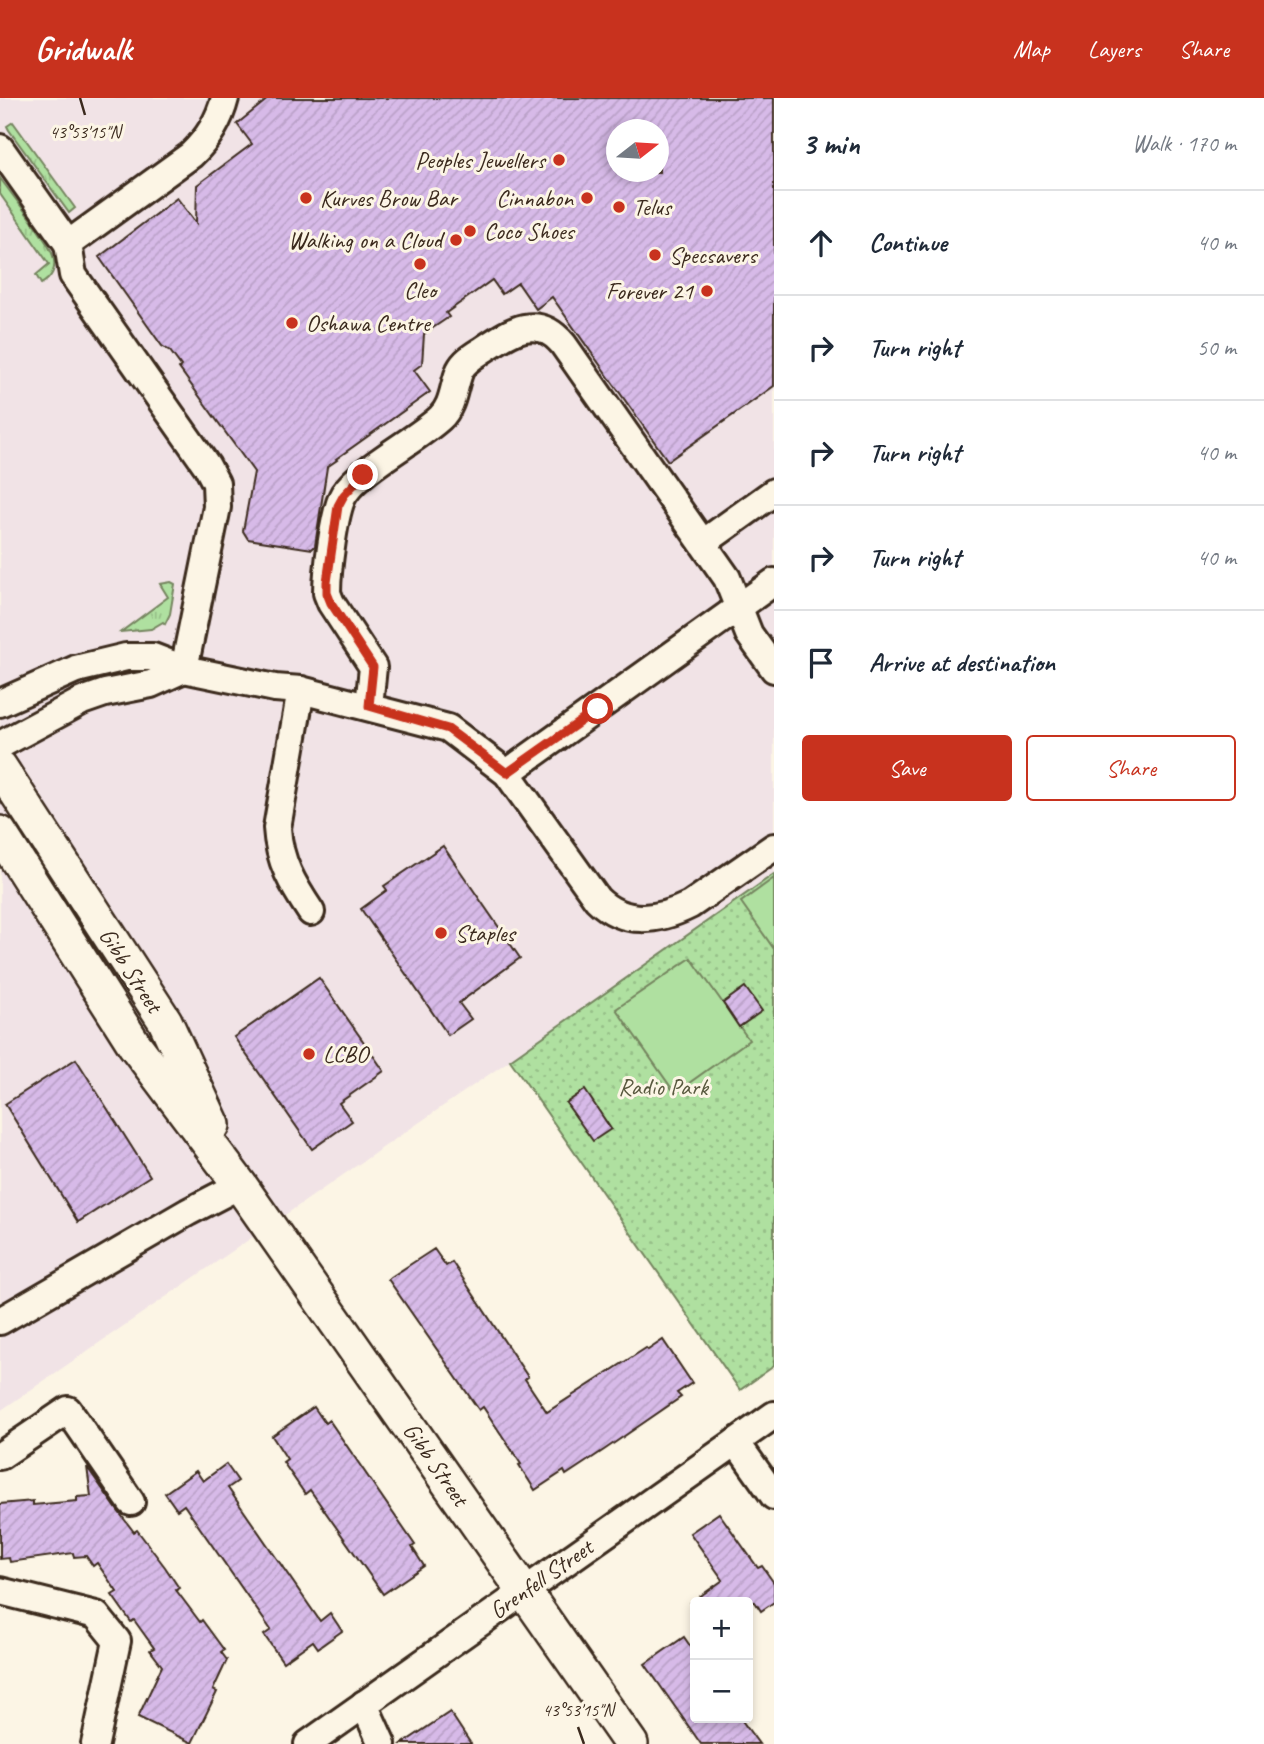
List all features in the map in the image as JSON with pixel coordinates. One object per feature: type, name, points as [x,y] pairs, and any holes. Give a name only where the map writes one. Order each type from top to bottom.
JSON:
[{"type":"main road","name":"Gibb Street","points":[[0,767],[165,1021],[240,1185]]},
{"type":"main road","name":"Gibb Street","points":[[0,833],[134,1044],[240,1185],[631,1744]]},
{"type":"street","points":[[68,244],[197,149],[215,126],[225,98]]},
{"type":"street","points":[[0,148],[68,244],[73,275],[207,466],[216,484],[217,507],[184,669]]},
{"type":"street","points":[[369,706],[373,667],[327,593],[338,506],[351,485],[443,415],[454,393],[461,368],[468,360],[516,330],[534,327],[555,335],[563,344],[703,543],[727,578],[750,634],[774,669]]},
{"type":"street","points":[[703,543],[774,492]]},
{"type":"street","points":[[507,773],[774,582]]},
{"type":"street","points":[[0,703],[76,669],[126,657],[153,657],[184,669],[275,688],[301,690],[448,729],[507,773],[583,882],[608,910],[616,914],[644,919],[677,912],[774,847]]},
{"type":"street","points":[[0,745],[82,701],[105,693],[151,684],[184,669]]},
{"type":"street","points":[[301,690],[277,828],[278,847],[284,866],[311,912]]},
{"type":"street","points":[[0,1321],[188,1212],[240,1185]]},
{"type":"street","points":[[0,1456],[68,1410],[131,1502]]},
{"type":"street","name":"Grenfell Street","points":[[308,1744],[774,1415]]},
{"type":"street","points":[[736,1442],[774,1496]]},
{"type":"street","points":[[0,1591],[96,1615],[117,1641],[95,1744]]},
{"type":"street","points":[[364,1704],[383,1744]]},
{"type":"shaded area","points":[[0,98],[774,98],[774,874],[510,1060],[0,1411]]},
{"type":"green space","points":[[13,122],[75,208],[69,213],[9,130],[7,126]]},
{"type":"green space","points":[[0,178],[38,229],[53,256],[53,272],[41,284],[36,275],[49,264],[0,194]]},
{"type":"green space","points":[[160,584],[175,584],[170,614],[165,624],[163,622],[151,629],[121,632],[168,597]]},
{"type":"green space","name":"Radio Park","points":[[774,874],[774,1366],[740,1390],[510,1060]]},
{"type":"green space","points":[[774,878],[774,949],[741,902]]},
{"type":"green space","points":[[691,958],[749,1040],[675,1093],[616,1009]]},
{"type":"building","name":"Oshawa Centre","points":[[269,98],[774,98],[774,386],[668,461],[552,297],[536,309],[518,283],[502,294],[492,280],[446,313],[449,317],[424,334],[422,364],[414,370],[430,392],[327,467],[315,546],[312,549],[248,539],[243,531],[254,472],[179,368],[181,366],[170,351],[162,346],[99,257],[177,198],[196,223],[197,185],[252,144],[237,124]]},
{"type":"building","name":"Staples","points":[[443,846],[520,958],[459,1003],[471,1019],[448,1035],[361,909],[387,890],[384,886]]},
{"type":"building","name":"LCBO","points":[[319,978],[384,1071],[339,1103],[352,1121],[312,1149],[234,1037]]},
{"type":"building","points":[[745,987],[762,1011],[739,1027],[723,1003]]},
{"type":"building","points":[[76,1059],[150,1176],[78,1222],[5,1104]]},
{"type":"building","points":[[585,1090],[611,1129],[593,1141],[566,1103]]},
{"type":"building","points":[[434,1249],[446,1266],[452,1262],[528,1377],[525,1379],[547,1412],[646,1348],[648,1350],[663,1340],[692,1383],[677,1393],[681,1397],[604,1450],[566,1475],[564,1471],[535,1490],[483,1407],[479,1410],[388,1279]]},
{"type":"building","points":[[314,1407],[325,1423],[329,1420],[415,1545],[412,1547],[424,1566],[383,1594],[310,1490],[305,1494],[283,1462],[287,1459],[272,1436]]},
{"type":"building","points":[[226,1464],[238,1481],[228,1488],[320,1621],[330,1613],[342,1631],[318,1648],[313,1641],[283,1662],[264,1635],[271,1630],[184,1505],[177,1510],[165,1493],[196,1471],[203,1481]]},
{"type":"building","points":[[87,1467],[134,1532],[137,1530],[165,1567],[179,1588],[176,1590],[224,1650],[221,1652],[227,1660],[213,1690],[217,1692],[192,1743],[138,1717],[162,1666],[150,1650],[154,1648],[112,1595],[117,1592],[97,1563],[93,1566],[86,1556],[74,1557],[73,1553],[10,1562],[9,1558],[0,1559],[0,1504],[33,1501],[33,1505],[77,1501],[77,1497],[91,1496]]},
{"type":"building","points":[[719,1513],[758,1568],[762,1566],[774,1583],[774,1602],[761,1611],[753,1602],[753,1597],[699,1597],[723,1580],[690,1533]]},
{"type":"building","points":[[684,1637],[690,1646],[690,1723],[744,1723],[759,1744],[701,1744],[645,1664]]},
{"type":"building","points":[[450,1712],[471,1744],[402,1744]]},
{"type":"place","name":"Peoples Jewellers","points":[[559,160]]},
{"type":"place","name":"Kurves Brow Bar","points":[[306,198]]},
{"type":"place","name":"Cinnabon","points":[[587,198]]},
{"type":"place","name":"Telus","points":[[619,207]]},
{"type":"place","name":"Coco Shoes","points":[[470,231]]},
{"type":"place","name":"Walking on a Cloud","points":[[456,240]]},
{"type":"place","name":"Specsavers","points":[[655,255]]},
{"type":"place","name":"Cleo","points":[[420,264]]},
{"type":"place","name":"Forever 21","points":[[707,291]]},
{"type":"place","name":"Oshawa Centre","points":[[292,323]]},
{"type":"place","name":"Staples","points":[[441,933]]},
{"type":"place","name":"LCBO","points":[[309,1054]]},
{"type":"route","points":[[363,475],[351,485],[338,506],[327,593],[373,667],[369,706],[448,729],[507,773],[598,709]]}]
